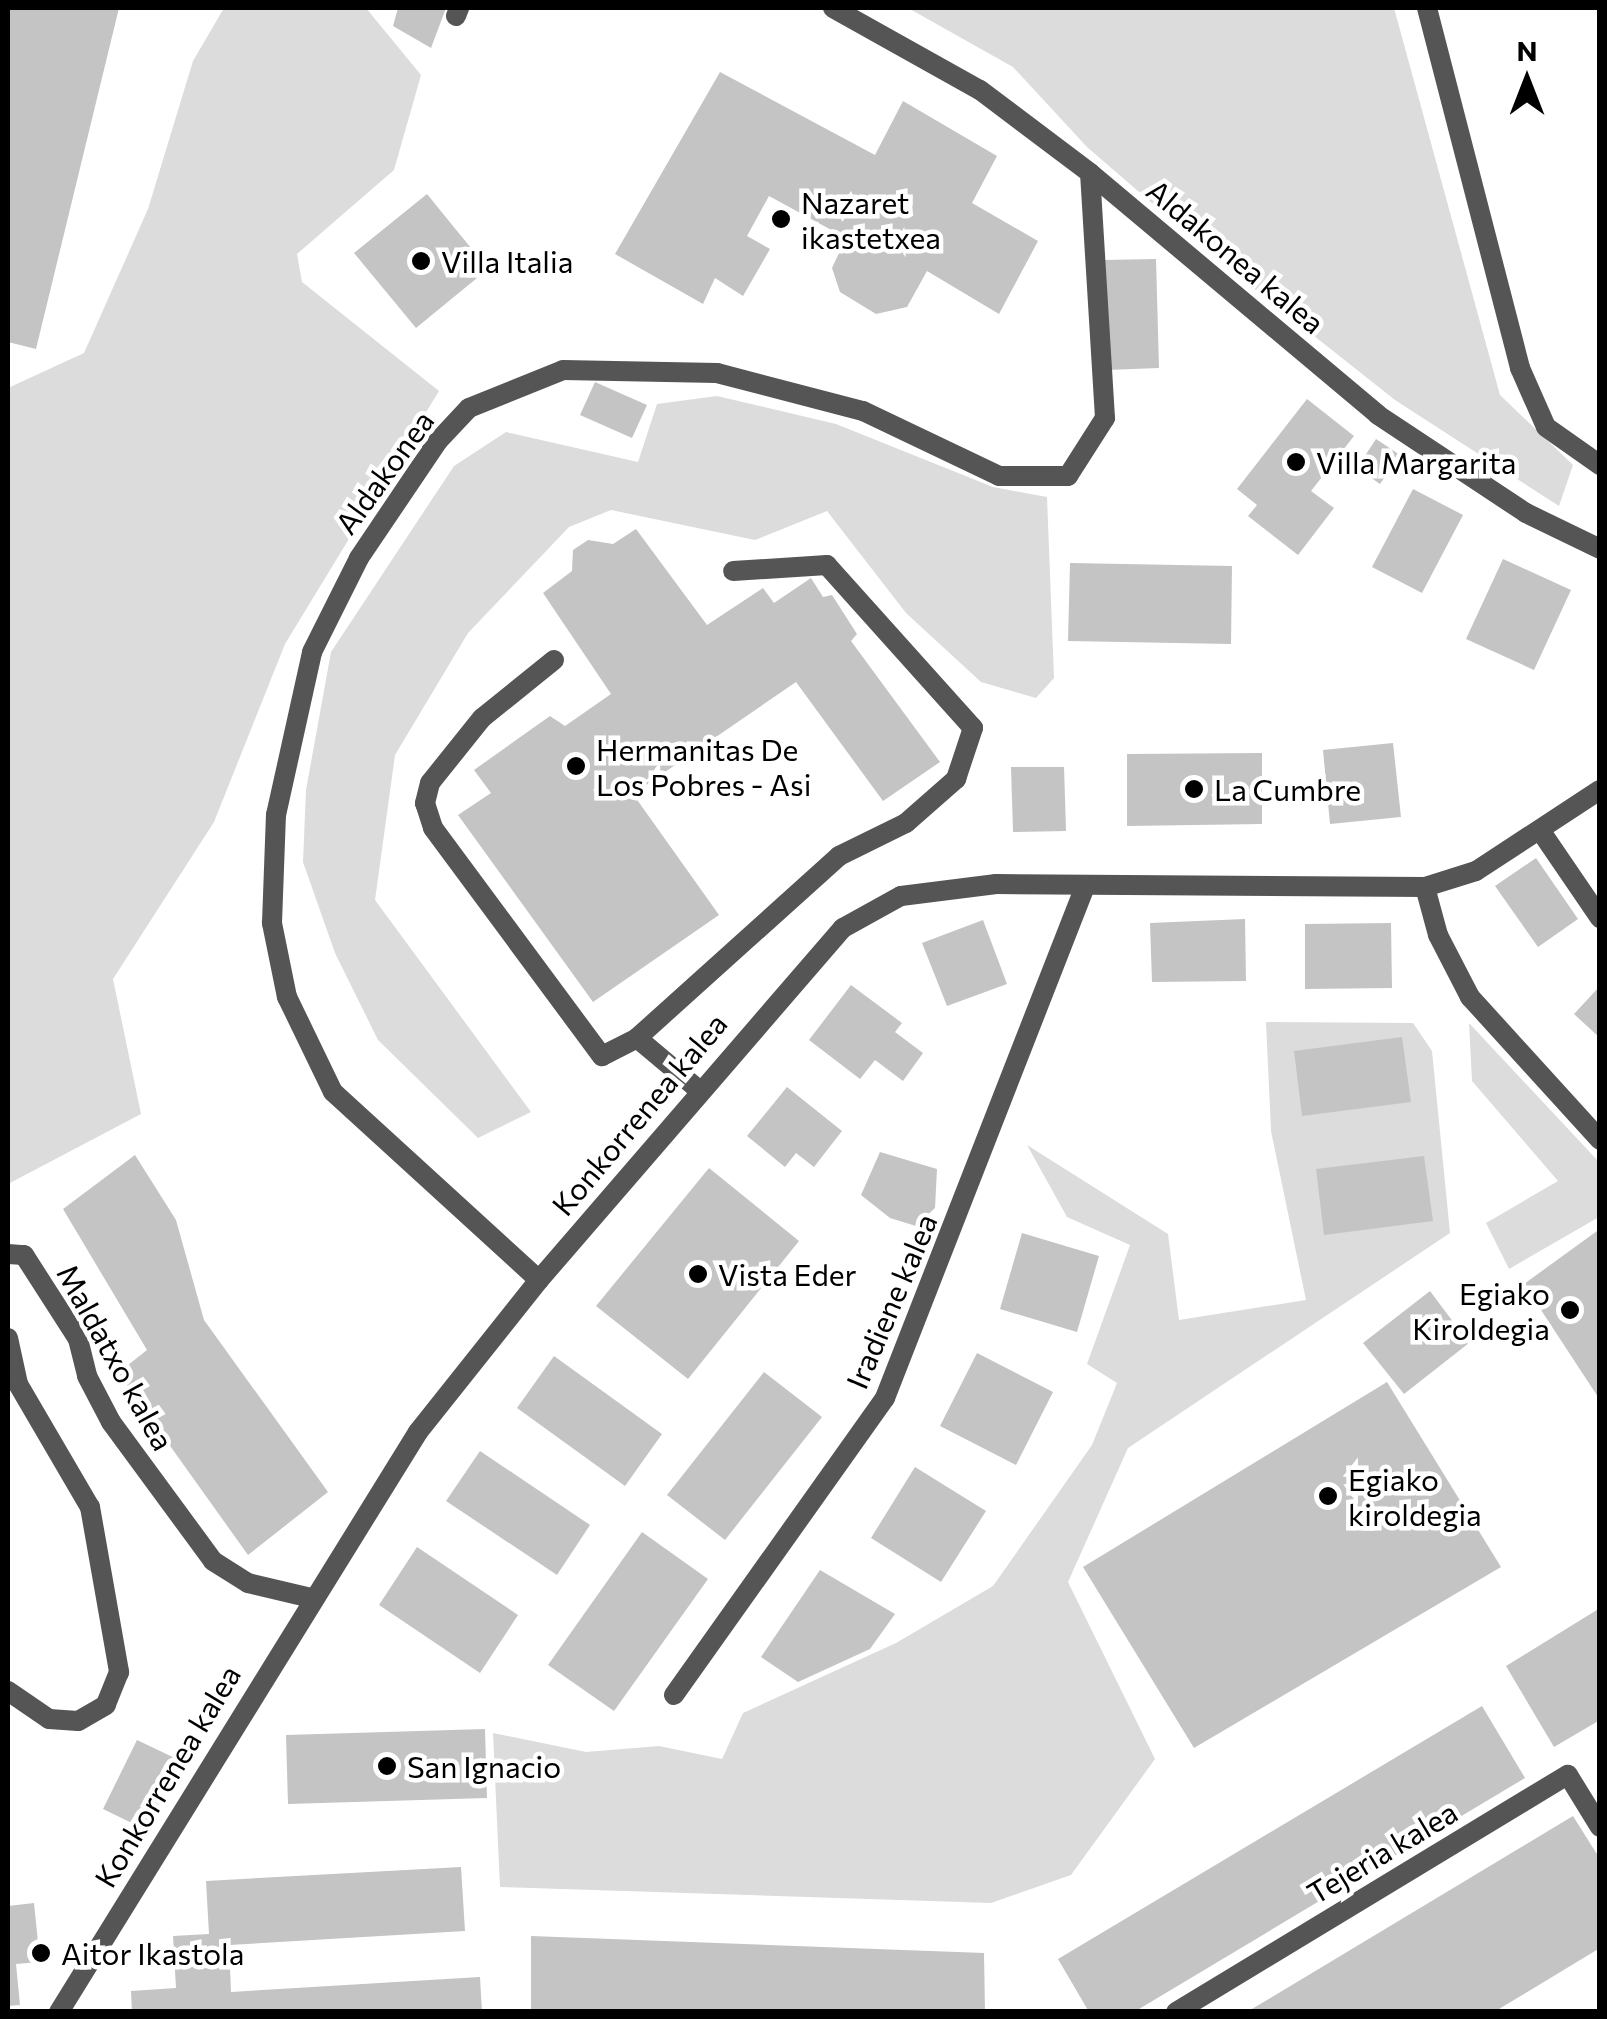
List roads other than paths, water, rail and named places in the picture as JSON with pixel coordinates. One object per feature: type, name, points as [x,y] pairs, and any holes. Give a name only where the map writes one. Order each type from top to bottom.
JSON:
[{"type":"street","name":"Aldakonea kalea","points":[[833,8],[980,90],[1090,172],[1378,415],[1526,513],[1600,549]]},
{"type":"street","points":[[1427,8],[1520,368],[1546,428],[1600,464]]},
{"type":"street","name":"Aldakonea","points":[[539,1280],[334,1092],[287,997],[272,923],[276,815],[312,652],[359,558],[438,441],[469,408],[563,370],[718,373],[863,411],[999,476],[1068,476],[1105,418],[1090,172]]},
{"type":"street","points":[[554,660],[482,718],[430,784],[425,803],[433,828],[602,1056],[637,1038],[838,856],[906,823],[956,779],[973,728],[827,565],[733,572]]},
{"type":"street","name":"Konkorrenea kalea","points":[[59,2012],[311,1598],[418,1432],[539,1280],[699,1090],[843,928],[900,896],[996,884],[1084,889],[1426,888],[1476,871],[1542,833],[1600,790]]},
{"type":"street","points":[[1542,833],[1600,918]]},
{"type":"street","points":[[1426,888],[1438,935],[1470,997],[1600,1140]]},
{"type":"street","name":"Iradiene kalea","points":[[674,1696],[885,1398],[1084,889]]},
{"type":"street","points":[[637,1038],[699,1090]]},
{"type":"street","name":"Maldatxo kalea","points":[[8,1254],[24,1255],[78,1339],[87,1376],[111,1422],[213,1561],[248,1582],[311,1598]]},
{"type":"street","points":[[8,1338],[18,1384],[90,1507],[118,1672],[106,1705],[78,1720],[49,1719],[8,1691]]},
{"type":"street","name":"Tejeria kalea","points":[[1176,2012],[1568,1775],[1600,1827]]},
{"type":"place","name":"Nazaret ikastetxea","points":[[781,219]]},
{"type":"place","name":"Villa Italia","points":[[421,261]]},
{"type":"place","name":"Villa Margarita","points":[[1296,462]]},
{"type":"place","name":"Hermanitas De Los Pobres - Asi","points":[[576,766]]},
{"type":"place","name":"La Cumbre","points":[[1194,789]]},
{"type":"place","name":"Vista Eder","points":[[698,1274]]},
{"type":"place","name":"Egiako Kiroldegia","points":[[1570,1310]]},
{"type":"place","name":"Egiako kiroldegia","points":[[1328,1496]]},
{"type":"place","name":"San Ignacio","points":[[387,1766]]},
{"type":"place","name":"Aitor Ikastola","points":[[41,1953]]}]
